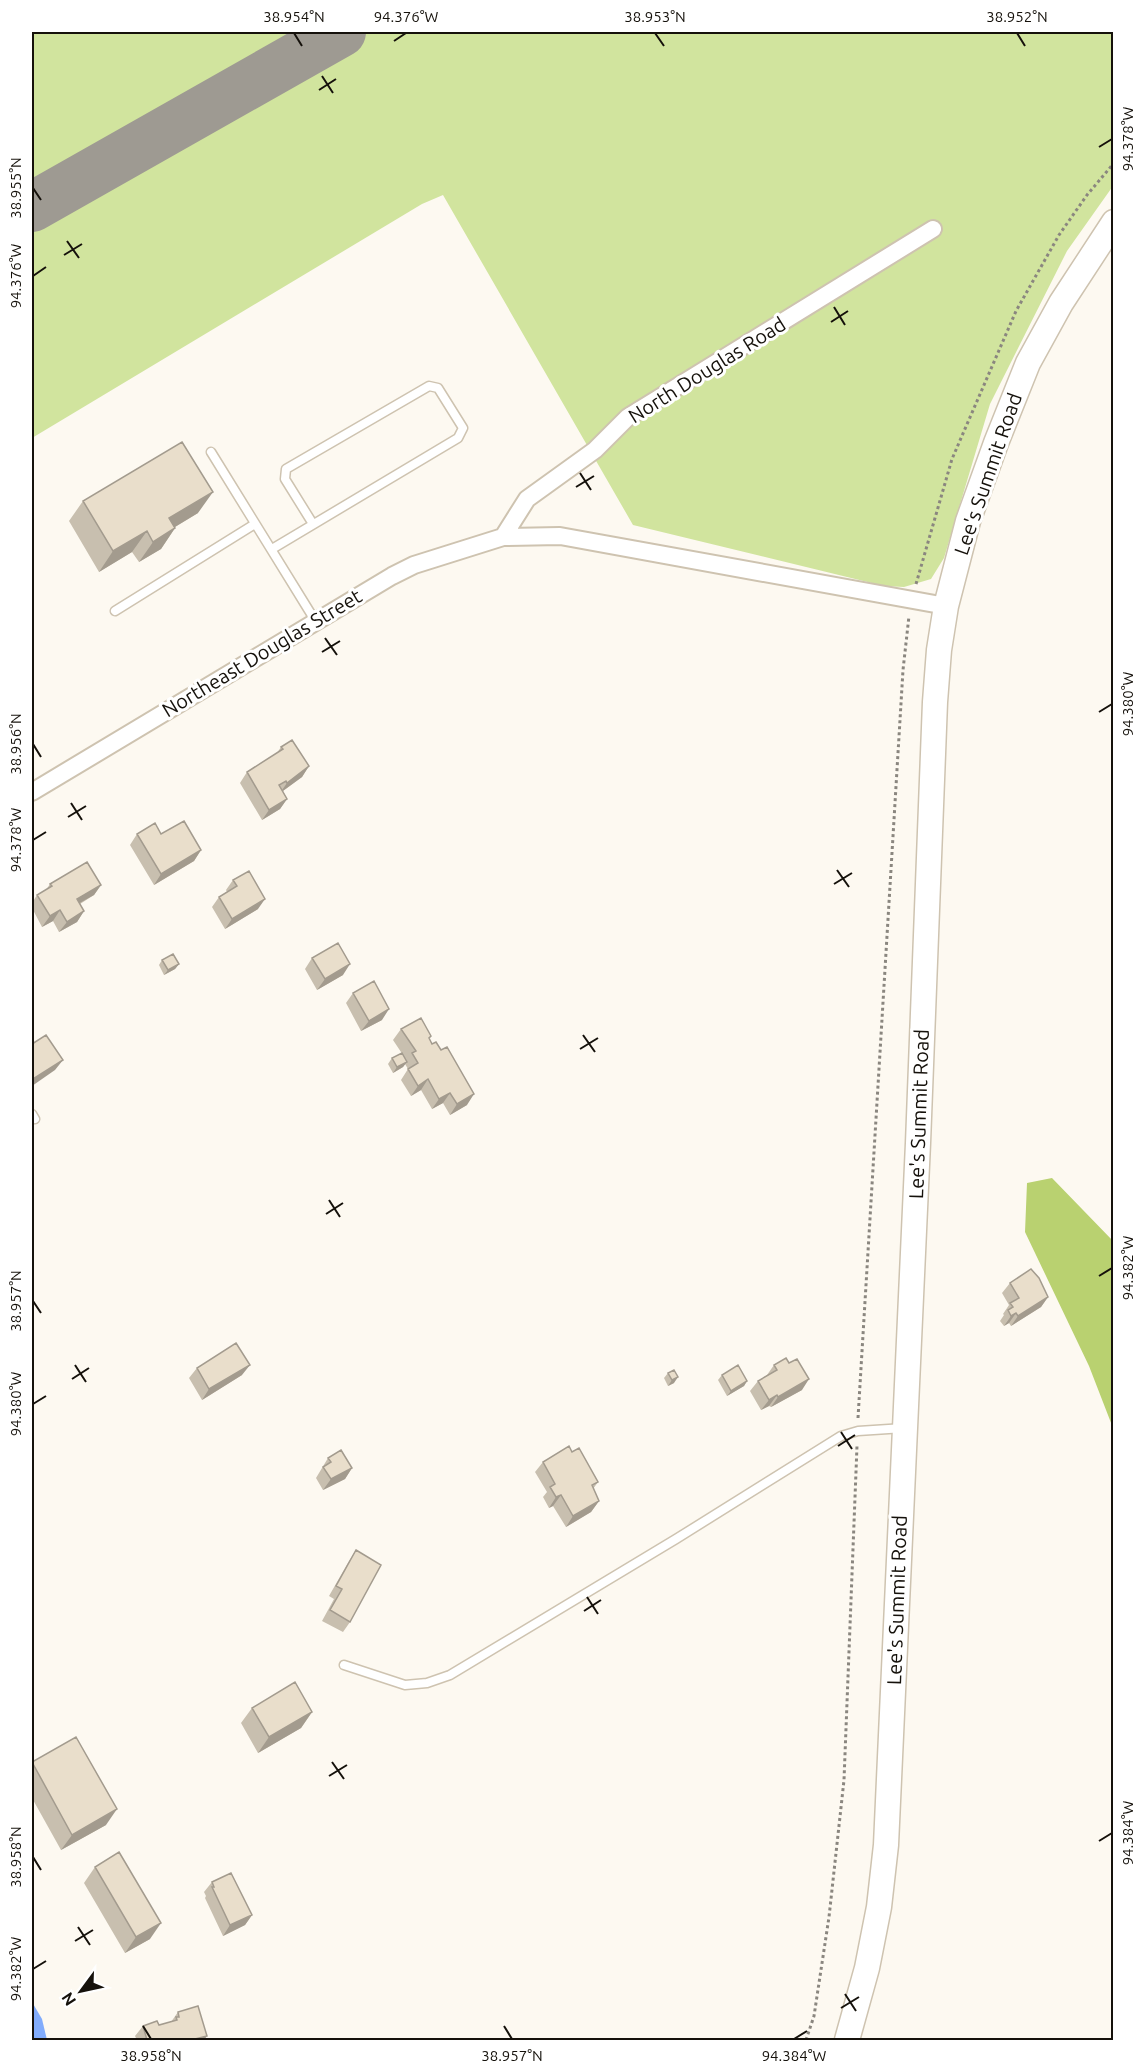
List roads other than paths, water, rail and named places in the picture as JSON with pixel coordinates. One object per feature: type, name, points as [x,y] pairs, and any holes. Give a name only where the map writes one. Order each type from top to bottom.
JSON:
[{"type":"main road","name":"Lee's Summit Road","points":[[847,2040],[867,1968],[879,1907],[886,1845],[939,650],[946,606],[968,520],[1028,363],[1061,303],[1113,222]]},
{"type":"street","name":"North Douglas Road","points":[[503,537],[527,499],[595,450],[628,417],[933,229]]},
{"type":"street","name":"Northeast Douglas Street","points":[[32,792],[414,565],[503,537],[560,537],[946,606]]},
{"type":"lane","points":[[272,549],[458,438],[463,428],[438,388],[429,386],[286,469],[285,479],[313,524]]},
{"type":"lane","points":[[211,452],[316,622]]},
{"type":"lane","points":[[115,611],[255,524]]},
{"type":"lane","points":[[344,1665],[405,1685],[427,1683],[450,1675],[676,1539],[841,1436],[858,1431],[904,1428]]},
{"type":"water","points":[[32,2002],[42,2019],[47,2040],[32,2040]]}]
